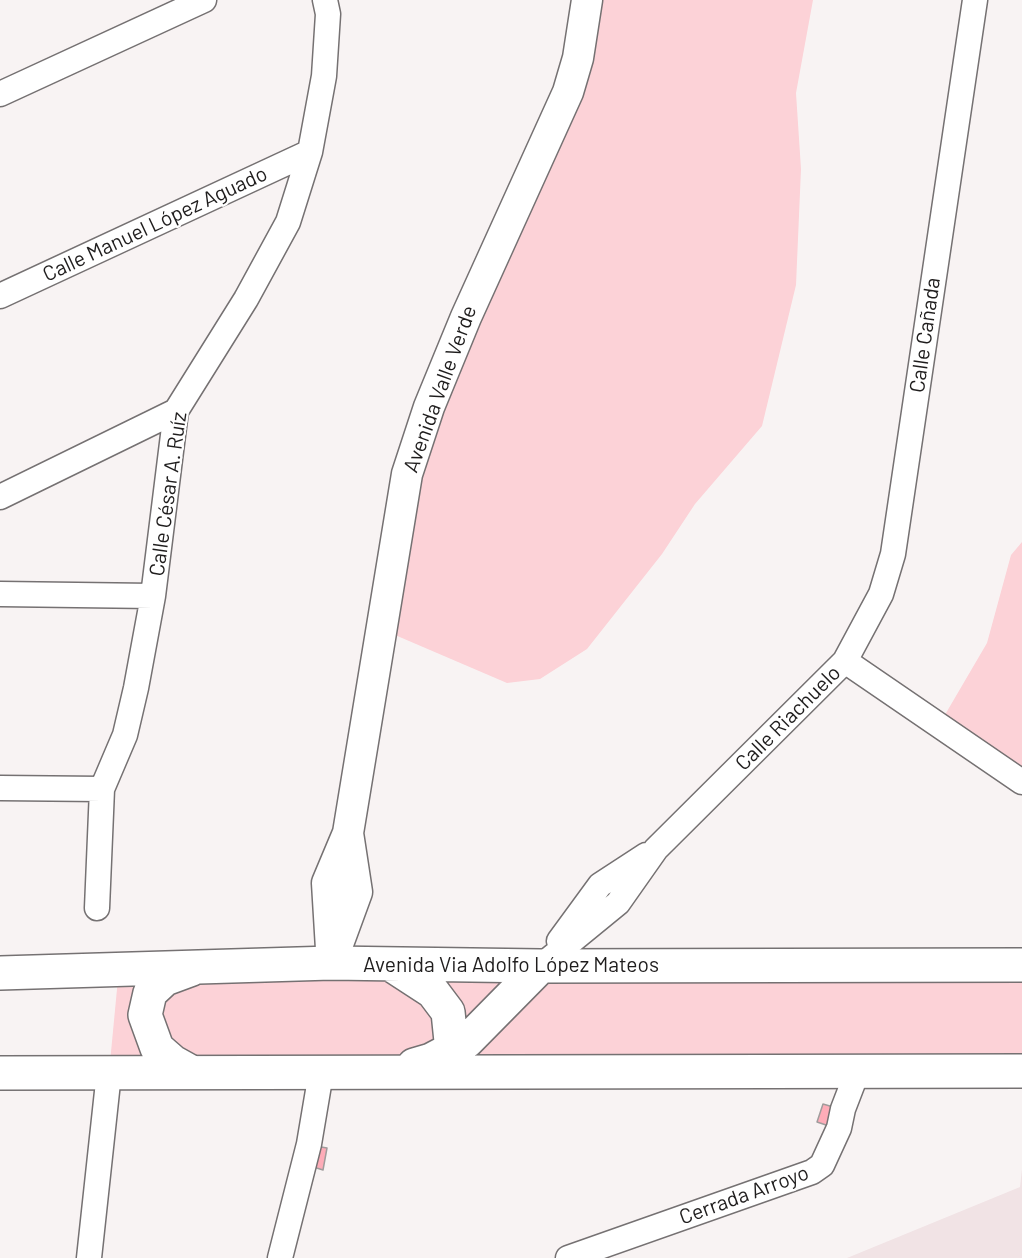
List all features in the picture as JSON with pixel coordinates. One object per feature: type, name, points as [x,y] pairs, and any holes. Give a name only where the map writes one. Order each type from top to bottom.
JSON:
[{"type":"main road","name":"Avenida Via Adolfo López Mateos","points":[[0,973],[331,963],[541,966],[1022,965]]},
{"type":"main road","points":[[390,964],[433,992],[448,1012],[452,1051]]},
{"type":"main road","points":[[191,1072],[173,1062],[157,1048],[145,1015],[150,993],[165,979],[200,966]]},
{"type":"main road","points":[[392,1071],[452,1051],[467,1041],[541,966]]},
{"type":"main road","points":[[0,1073],[1022,1071]]},
{"type":"street","points":[[0,94],[204,0]]},
{"type":"street","name":"Calle César A. Ruíz","points":[[98,908],[102,789],[125,735],[136,688],[153,596],[176,411],[246,300],[288,222],[310,152],[324,76],[328,14],[326,0]]},
{"type":"street","name":"Avenida Valle Verde","points":[[331,963],[357,892],[348,833],[407,474],[429,407],[466,317],[568,92],[578,58],[587,0]]},
{"type":"street","name":"Calle Cañada","points":[[845,661],[881,594],[893,554],[975,0]]},
{"type":"street","name":"Calle Manuel López Aguado","points":[[0,296],[310,152]]},
{"type":"street","points":[[0,496],[176,411]]},
{"type":"street","points":[[0,594],[153,596]]},
{"type":"street","name":"Calle Riachuelo","points":[[541,966],[618,903],[656,849],[845,661],[1022,782]]},
{"type":"street","points":[[0,788],[102,789]]},
{"type":"street","name":"Cerrada Arroyo","points":[[568,1258],[812,1172],[822,1165],[836,1137],[858,1070]]},
{"type":"street","points":[[89,1258],[109,1073]]},
{"type":"street","points":[[280,1258],[309,1144],[321,1073]]},
{"type":"shaded area","points":[[587,0],[813,0],[796,93],[801,169],[796,285],[762,426],[695,504],[662,554],[587,649],[540,679],[507,683],[381,629],[407,474],[568,92]]},
{"type":"shaded area","points":[[1022,542],[1022,782],[939,725],[987,643],[1011,555]]},
{"type":"shaded area","points":[[1022,965],[1022,1071],[109,1073],[119,968]]},
{"type":"shaded area","points":[[1022,1169],[1022,1258],[847,1258],[1020,1187]]},
{"type":"building","points":[[823,1104],[840,1109],[835,1128],[817,1122]]},
{"type":"building","points":[[310,1145],[327,1148],[323,1170],[304,1164]]}]
